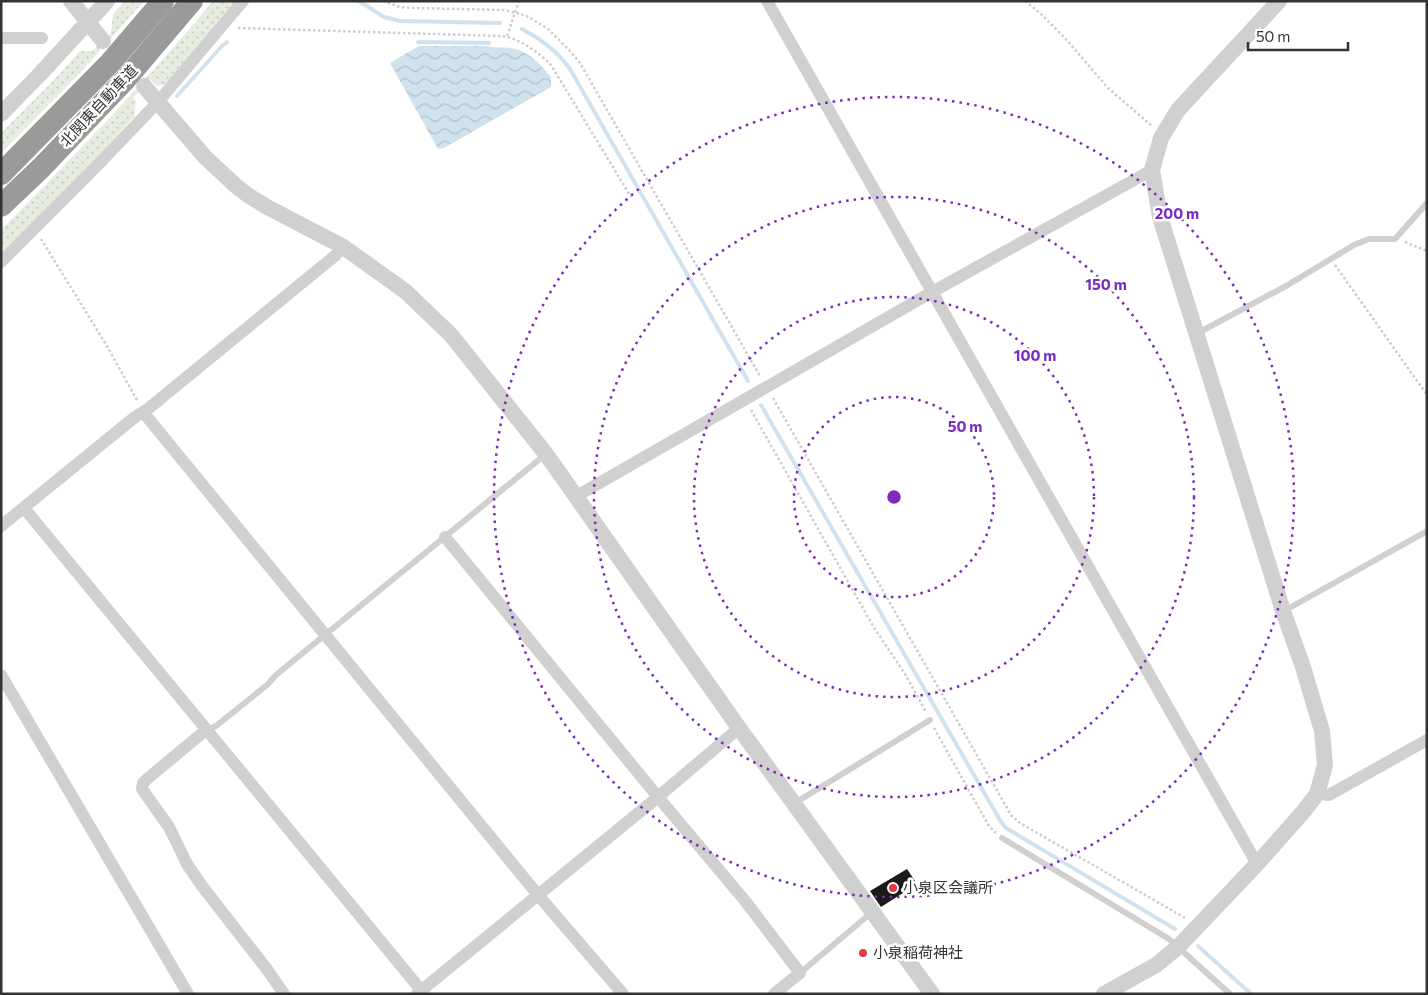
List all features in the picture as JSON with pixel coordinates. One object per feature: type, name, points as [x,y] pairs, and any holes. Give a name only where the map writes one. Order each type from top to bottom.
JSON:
[{"type":"highway","name":"北関東自動車道","points":[[1,174],[110,63],[163,1]]},
{"type":"highway","name":"北関東自動車道","points":[[1,206],[41,168],[113,92],[192,1]]},
{"type":"street","points":[[71,1],[104,41]]},
{"type":"street","points":[[1,114],[107,1]]},
{"type":"street","points":[[1,262],[158,102],[242,1]]},
{"type":"street","points":[[767,1],[1257,864]]},
{"type":"street","points":[[1104,994],[1156,965],[1178,947],[1257,864],[1303,812],[1317,794],[1325,766],[1322,731],[1160,217],[1152,170],[1161,138],[1178,110],[1279,1]]},
{"type":"street","points":[[1,38],[42,38]]},
{"type":"street","points":[[144,86],[205,157],[249,196],[342,246],[406,291],[451,335],[546,454],[740,728],[932,994]]},
{"type":"street","points":[[575,497],[932,292],[1152,170]]},
{"type":"street","points":[[1,526],[336,254],[342,246]]},
{"type":"street","points":[[143,412],[538,895],[623,994]]},
{"type":"street","points":[[24,508],[421,993],[740,728]]},
{"type":"street","points":[[445,538],[746,902],[800,973],[774,994]]},
{"type":"street","points":[[1,675],[188,994]]},
{"type":"street","points":[[206,730],[147,779],[143,783],[142,790],[169,828],[187,864],[202,886],[284,994]]},
{"type":"street","points":[[1317,794],[1329,795],[1427,740]]},
{"type":"lane","points":[[1196,334],[1248,308],[1354,245],[1370,239],[1395,238],[1427,203]]},
{"type":"lane","points":[[206,730],[216,726],[267,685],[276,675],[546,454]]},
{"type":"lane","points":[[1283,611],[1427,530]]},
{"type":"lane","points":[[794,803],[930,720]]},
{"type":"lane","points":[[1002,838],[1169,939],[1230,994]]},
{"type":"lane","points":[[800,973],[872,912]]},
{"type":"path","points":[[383,1],[400,7],[505,10],[516,12],[527,16],[548,29],[569,50],[580,63],[1011,815],[1020,823],[1178,914],[1197,927]]},
{"type":"path","points":[[507,36],[519,1]]},
{"type":"path","points":[[1025,1],[1065,38],[1108,88],[1163,135]]},
{"type":"path","points":[[221,27],[507,36],[513,38],[543,57],[551,65],[631,197]]},
{"type":"path","points":[[34,230],[107,346],[143,412]]},
{"type":"path","points":[[1395,238],[1427,251]]},
{"type":"path","points":[[1331,259],[1427,395]]},
{"type":"path","points":[[745,400],[873,626],[905,674],[989,826],[1002,838]]},
{"type":"shaded area","points":[[125,1],[144,1],[82,71],[1,153],[1,133],[80,51],[92,51],[111,34],[113,14]]},
{"type":"shaded area","points":[[213,1],[235,1],[165,85],[157,86],[150,79],[133,98],[136,101],[134,117],[75,181],[1,253],[1,230],[136,89]]},
{"type":"water","points":[[419,46],[486,46],[517,49],[534,59],[543,68],[551,77],[551,87],[444,148],[438,149],[390,63]]},
{"type":"building","name":"小泉区会議所","points":[[907,869],[917,884],[881,907],[870,891]]},
{"type":"waterway","points":[[359,1],[384,17],[400,21],[500,23]]},
{"type":"waterway","points":[[522,29],[548,46],[570,69],[748,381]]},
{"type":"waterway","points":[[177,96],[227,42]]},
{"type":"waterway","points":[[418,42],[489,43]]},
{"type":"waterway","points":[[761,405],[1001,822],[1006,828],[1175,929]]},
{"type":"waterway","points":[[1198,946],[1251,994]]},
{"type":"place","name":"小泉区会議所","points":[[893,888]]},
{"type":"place","name":"小泉稲荷神社","points":[[863,953]]}]
